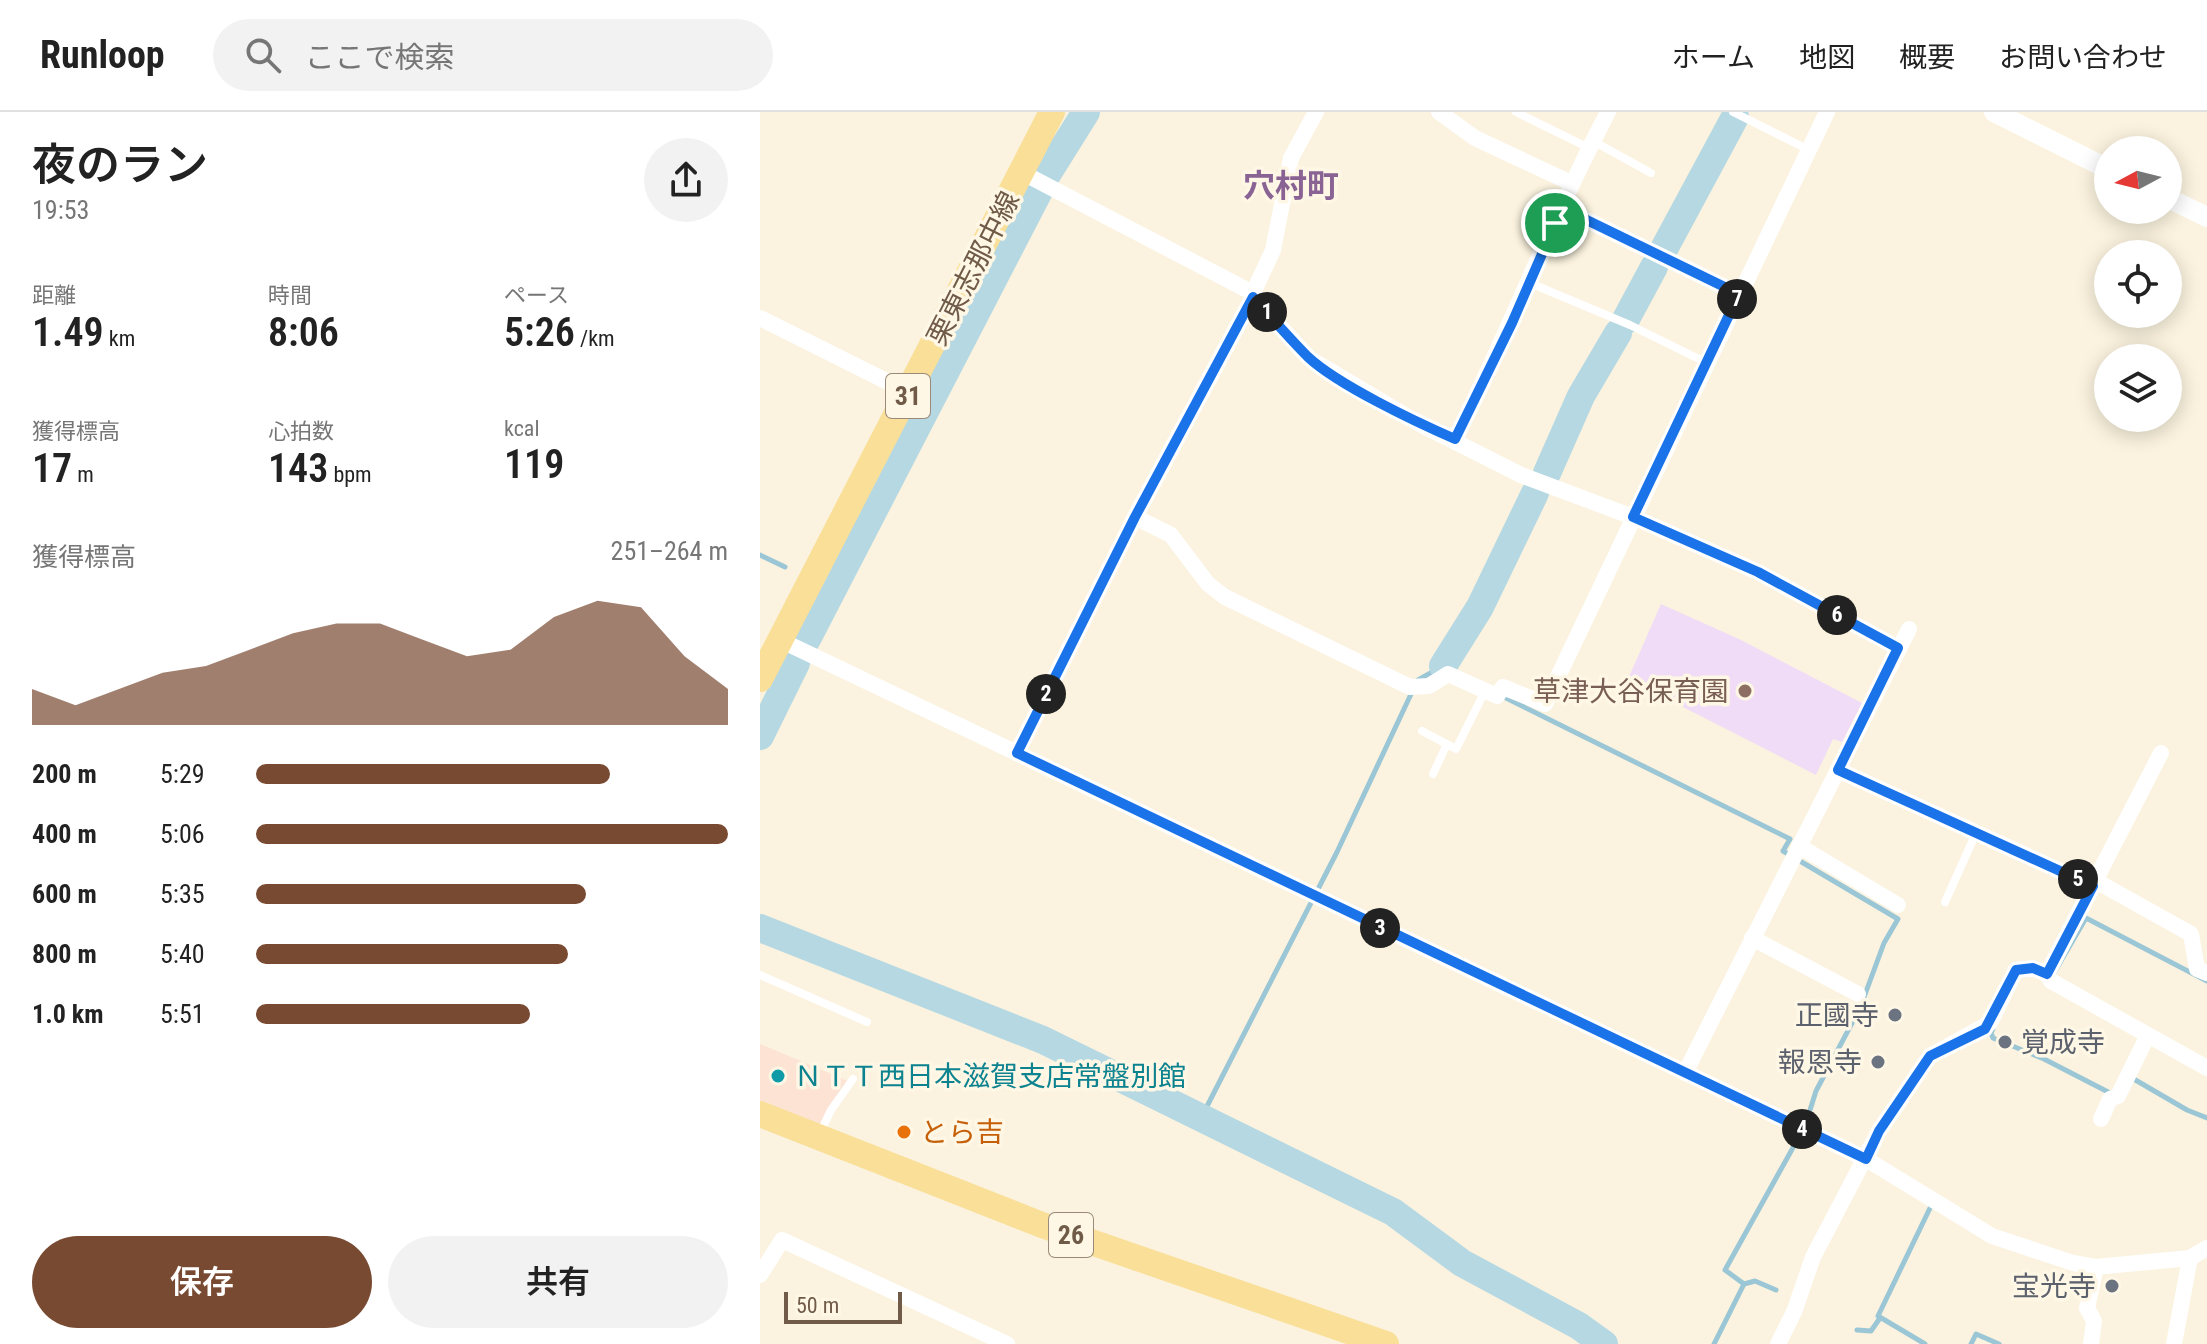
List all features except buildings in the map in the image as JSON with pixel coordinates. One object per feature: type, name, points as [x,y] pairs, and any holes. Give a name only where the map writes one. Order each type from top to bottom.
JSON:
[{"type":"main road","name":"栗東志那中線","points":[[760,679],[910,393],[1052,112]]},
{"type":"main road","name":"26","points":[[760,1114],[1166,1270],[1386,1344]]},
{"type":"street","points":[[1017,753],[1135,517],[1253,295],[1273,250],[1291,158],[1316,112]]},
{"type":"street","points":[[1439,112],[1475,138],[1571,183]]},
{"type":"street","points":[[1455,439],[1530,283],[1571,183],[1608,112]]},
{"type":"street","points":[[1135,517],[1171,535],[1208,584],[1225,597],[1410,687],[1429,686],[1448,674],[1497,696],[1503,687],[1545,704],[1827,112]]},
{"type":"street","points":[[1994,112],[2094,162]]},
{"type":"street","points":[[1021,172],[1253,295],[1309,358],[1336,377],[1418,423],[1521,475],[1633,517],[1758,572],[1898,648]]},
{"type":"street","points":[[2182,205],[2207,217]]},
{"type":"street","points":[[1562,208],[1739,294]]},
{"type":"street","points":[[760,318],[910,393]]},
{"type":"street","points":[[1685,1073],[1909,629]]},
{"type":"street","points":[[780,640],[1866,1159],[1992,1236],[2073,1263],[2096,1267],[2190,1258],[2207,1248]]},
{"type":"street","points":[[2047,974],[2161,753]]},
{"type":"street","points":[[1838,770],[2095,884],[2191,934],[2197,969],[2207,973]]},
{"type":"street","points":[[1799,846],[1898,905]]},
{"type":"street","points":[[1752,938],[1858,994]]},
{"type":"street","points":[[1778,1344],[1794,1312],[1813,1257],[1879,1131],[1930,1056],[1985,1029],[2016,970],[2033,968],[2047,974],[2051,981],[2207,1068]]},
{"type":"street","points":[[2101,1119],[2110,1099],[2118,1096],[2147,1037]]},
{"type":"street","points":[[760,1275],[782,1240],[1007,1344]]},
{"type":"street","points":[[2174,1344],[2190,1258]]},
{"type":"street","points":[[2091,1344],[2094,1321],[2087,1308],[2096,1267]]},
{"type":"lane","points":[[1516,112],[1651,173]]},
{"type":"lane","points":[[1733,112],[1809,150]]},
{"type":"lane","points":[[1530,283],[1630,325],[1707,363]]},
{"type":"lane","points":[[1422,731],[1456,749],[1485,691]]},
{"type":"lane","points":[[1433,774],[1447,744]]},
{"type":"lane","points":[[1945,902],[1976,832]]},
{"type":"lane","points":[[760,975],[867,1022]]},
{"type":"lane","points":[[819,1137],[831,1110],[853,1079]]},
{"type":"shaded area","name":"草津大谷保育園","points":[[1661,604],[1739,639],[1862,703],[1842,742],[1833,739],[1816,775],[1628,679]]},
{"type":"shaded area","points":[[760,1044],[848,1081],[820,1125],[760,1101]]},
{"type":"waterway","points":[[1046,176],[1086,112]]},
{"type":"waterway","points":[[1665,247],[1735,117]]},
{"type":"waterway","points":[[807,639],[1039,191]]},
{"type":"waterway","points":[[1625,321],[1654,267]]},
{"type":"waterway","points":[[1547,473],[1581,396],[1618,333]]},
{"type":"waterway","points":[[1443,666],[1480,607],[1535,493]]},
{"type":"waterway","points":[[760,555],[785,567]]},
{"type":"waterway","points":[[760,736],[796,663]]},
{"type":"waterway","points":[[1418,680],[1443,666],[1448,669]]},
{"type":"waterway","points":[[1201,1118],[1337,852],[1412,692]]},
{"type":"waterway","points":[[1500,695],[1790,839],[1783,851],[1898,919],[1884,943],[1860,1008],[1816,1091],[1805,1126],[1725,1270],[1744,1284],[1714,1344]]},
{"type":"waterway","points":[[2051,978],[2086,918],[2207,981]]},
{"type":"waterway","points":[[760,928],[1043,1040],[1393,1212],[1462,1263],[1579,1326],[1604,1344]]},
{"type":"waterway","points":[[1995,1025],[1991,1033],[1993,1038],[2044,1059],[2112,1094]]},
{"type":"waterway","points":[[2132,1078],[2207,1118]]},
{"type":"waterway","points":[[1925,1344],[1878,1316],[1931,1206]]},
{"type":"waterway","points":[[1744,1284],[1755,1281],[1776,1290]]},
{"type":"waterway","points":[[1857,1330],[1871,1331],[1880,1318]]},
{"type":"waterway","points":[[1971,1344],[1976,1334],[1999,1344]]},
{"type":"place","name":"草津大谷保育園","points":[[1745,691]]},
{"type":"place","name":"正國寺","points":[[1895,1015]]},
{"type":"place","name":"覚成寺","points":[[2005,1042]]},
{"type":"place","name":"報恩寺","points":[[1878,1062]]},
{"type":"place","name":"ＮＴＴ西日本滋賀支店常盤別館","points":[[778,1076]]},
{"type":"place","name":"とら吉","points":[[904,1132]]},
{"type":"place","name":"宝光寺","points":[[2112,1286]]},
{"type":"district","name":"穴村町","points":[[1291,186]]},
{"type":"route","points":[[1562,208],[1739,294],[1633,517],[1758,572],[1898,648],[1838,770],[2093,886],[2047,974],[2033,968],[2016,970],[1985,1029],[1930,1056],[1879,1131],[1866,1159],[1017,753],[1135,517],[1253,297],[1309,358],[1336,377],[1418,423],[1455,439],[1489,373],[1555,223],[1562,208]]}]
